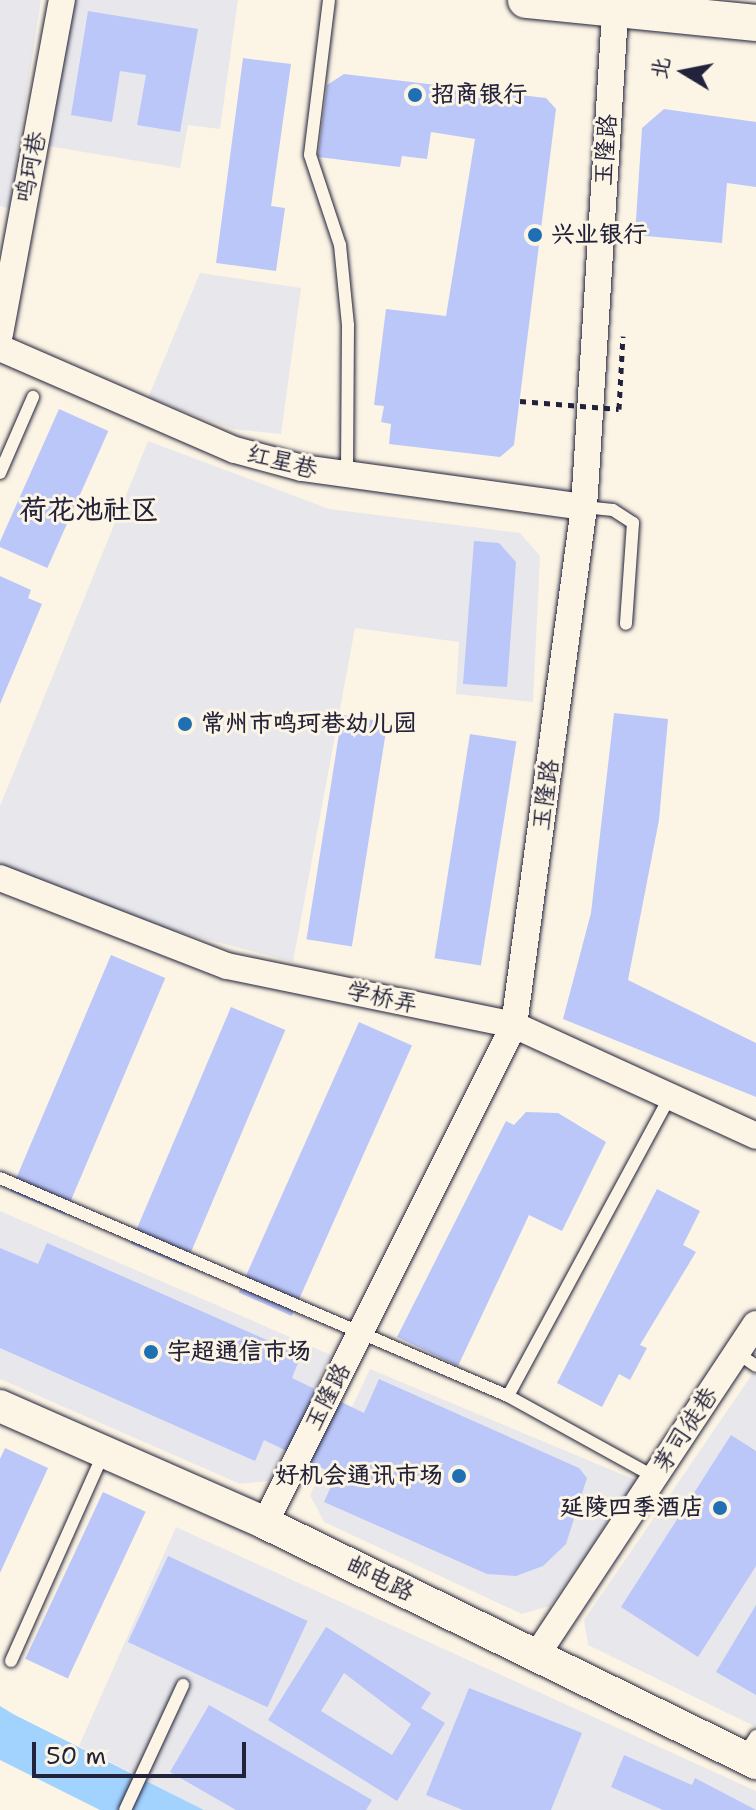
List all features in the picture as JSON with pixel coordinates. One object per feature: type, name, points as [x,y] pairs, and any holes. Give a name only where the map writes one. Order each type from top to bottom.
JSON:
[{"type":"main road","points":[[526,0],[756,23]]},
{"type":"street","name":"鸣珂巷","points":[[0,334],[62,0]]},
{"type":"street","name":"玉隆路","points":[[265,1523],[514,1025],[584,507],[615,10]]},
{"type":"street","name":"红星巷","points":[[0,348],[235,450],[347,477],[584,507]]},
{"type":"street","name":"学桥弄","points":[[0,878],[227,966],[514,1025],[756,1136]]},
{"type":"street","name":"茅司徒巷","points":[[536,1656],[655,1477],[746,1360],[756,1324]]},
{"type":"street","name":"邮电路","points":[[2,1413],[105,1452],[265,1523],[536,1656],[752,1752]]},
{"type":"lane","points":[[329,0],[310,155],[340,245],[348,325],[347,477]]},
{"type":"lane","points":[[0,473],[33,397]]},
{"type":"lane","points":[[584,507],[613,510],[633,523],[626,624]]},
{"type":"lane","points":[[508,1396],[670,1097]]},
{"type":"lane","points":[[0,1178],[358,1337],[508,1396],[655,1477]]},
{"type":"lane","points":[[11,1661],[105,1452]]},
{"type":"lane","points":[[125,1810],[183,1685]]},
{"type":"path","points":[[520,401],[619,409],[623,336]]},
{"type":"shaded area","points":[[0,0],[41,0],[9,208],[0,206]]},
{"type":"shaded area","points":[[74,0],[238,0],[220,129],[188,125],[180,168],[48,146]]},
{"type":"shaded area","points":[[200,273],[301,288],[281,434],[233,429],[148,398]]},
{"type":"shaded area","name":"常州市鸣珂巷幼儿园","points":[[148,441],[329,509],[520,533],[540,556],[533,702],[456,694],[459,642],[355,628],[293,962],[167,929],[0,866],[0,806]]},
{"type":"shaded area","name":"宇超通信市场","points":[[0,1211],[331,1355],[269,1481],[240,1484],[0,1379]]},
{"type":"shaded area","name":"好机会通讯市场","points":[[370,1369],[638,1481],[550,1606],[522,1614],[324,1522],[310,1495]]},
{"type":"shaded area","points":[[753,1373],[756,1374],[756,1727],[588,1645],[584,1620]]},
{"type":"shaded area","points":[[176,1527],[756,1791],[756,1810],[204,1810],[79,1746]]},
{"type":"water","points":[[0,1706],[204,1810],[100,1810],[0,1760]]},
{"type":"building","points":[[88,11],[198,29],[180,132],[137,125],[146,75],[120,71],[112,122],[71,115]]},
{"type":"building","points":[[243,58],[291,64],[271,206],[285,208],[276,271],[216,263]]},
{"type":"building","points":[[344,74],[546,98],[556,109],[514,445],[500,457],[389,444],[391,424],[381,422],[384,406],[374,405],[386,309],[446,316],[475,139],[431,132],[427,159],[402,156],[400,167],[318,157],[327,85]]},
{"type":"building","points":[[664,109],[756,122],[756,187],[727,183],[722,243],[635,235],[642,128]]},
{"type":"building","points":[[59,409],[108,431],[47,568],[0,547],[0,542]]},
{"type":"building","points":[[474,541],[499,543],[516,562],[507,687],[463,684]]},
{"type":"building","points":[[0,576],[31,590],[28,598],[42,604],[0,704]]},
{"type":"building","points":[[614,713],[668,719],[659,820],[628,980],[756,1043],[756,1097],[563,1019],[591,913]]},
{"type":"building","points":[[342,715],[387,722],[352,946],[306,939]]},
{"type":"building","points":[[470,734],[516,741],[481,966],[434,958]]},
{"type":"building","points":[[111,955],[165,978],[65,1215],[11,1192]]},
{"type":"building","points":[[231,1007],[285,1030],[185,1267],[131,1244]]},
{"type":"building","points":[[359,1022],[412,1046],[292,1316],[239,1292]]},
{"type":"building","points":[[526,1112],[558,1113],[606,1142],[562,1231],[529,1215],[458,1366],[397,1337],[506,1121],[514,1125]]},
{"type":"building","points":[[657,1189],[700,1211],[683,1245],[696,1252],[640,1345],[647,1348],[630,1380],[619,1374],[602,1407],[557,1383]]},
{"type":"building","points":[[47,1243],[301,1355],[292,1378],[364,1413],[379,1379],[579,1468],[587,1478],[566,1544],[543,1566],[516,1576],[487,1574],[324,1502],[336,1475],[264,1440],[255,1461],[0,1348],[0,1248],[38,1264]]},
{"type":"building","name":"延陵四季酒店","points":[[731,1435],[756,1451],[756,1566],[698,1657],[621,1607]]},
{"type":"building","points":[[5,1448],[48,1468],[0,1573],[0,1459]]},
{"type":"building","points":[[103,1492],[146,1512],[68,1679],[25,1659]]},
{"type":"building","points":[[168,1556],[308,1621],[267,1707],[128,1642]]},
{"type":"building","points":[[756,1605],[756,1695],[716,1672]]},
{"type":"building","points":[[326,1627],[431,1693],[421,1708],[445,1723],[397,1801],[268,1720]],"holes":[[[344,1673],[411,1724],[392,1755],[321,1711]]]},
{"type":"building","points":[[469,1688],[582,1733],[551,1810],[463,1810],[426,1795]]},
{"type":"building","points":[[209,1705],[372,1800],[366,1810],[236,1810],[170,1772]]},
{"type":"building","points":[[624,1755],[692,1785],[695,1778],[756,1810],[663,1810],[611,1787]]},
{"type":"place","name":"招商银行","points":[[415,95]]},
{"type":"place","name":"兴业银行","points":[[535,235]]},
{"type":"place","name":"常州市鸣珂巷幼儿园","points":[[185,724]]},
{"type":"place","name":"宇超通信市场","points":[[151,1352]]},
{"type":"place","name":"好机会通讯市场","points":[[459,1476]]},
{"type":"place","name":"延陵四季酒店","points":[[720,1508]]},
{"type":"district","name":"荷花池社区","points":[[89,509]]}]
